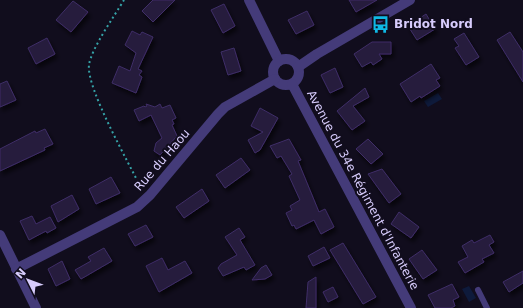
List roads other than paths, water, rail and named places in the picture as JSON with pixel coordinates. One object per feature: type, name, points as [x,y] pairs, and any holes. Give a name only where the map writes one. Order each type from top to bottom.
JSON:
[{"type":"street","points":[[249,0],[279,61]]},
{"type":"street","points":[[298,67],[305,61],[410,0]]},
{"type":"street","points":[[290,60],[298,67],[298,78],[292,84],[282,85],[275,79],[274,70],[279,61],[290,60]]},
{"type":"street","name":"Rue du Haou","points":[[16,269],[137,206],[146,198],[225,107],[275,79]]},
{"type":"street","name":"Avenue du 34e Régiment d'Infanterie","points":[[292,84],[411,308]]},
{"type":"street","points":[[0,235],[36,308]]},
{"type":"lane","points":[[478,290],[487,308]]},
{"type":"water","points":[[438,93],[442,99],[428,107],[424,101]]},
{"type":"water","points":[[469,286],[476,298],[469,302],[462,289]]},
{"type":"place","name":"Bridot Nord","points":[[381,24]]}]
